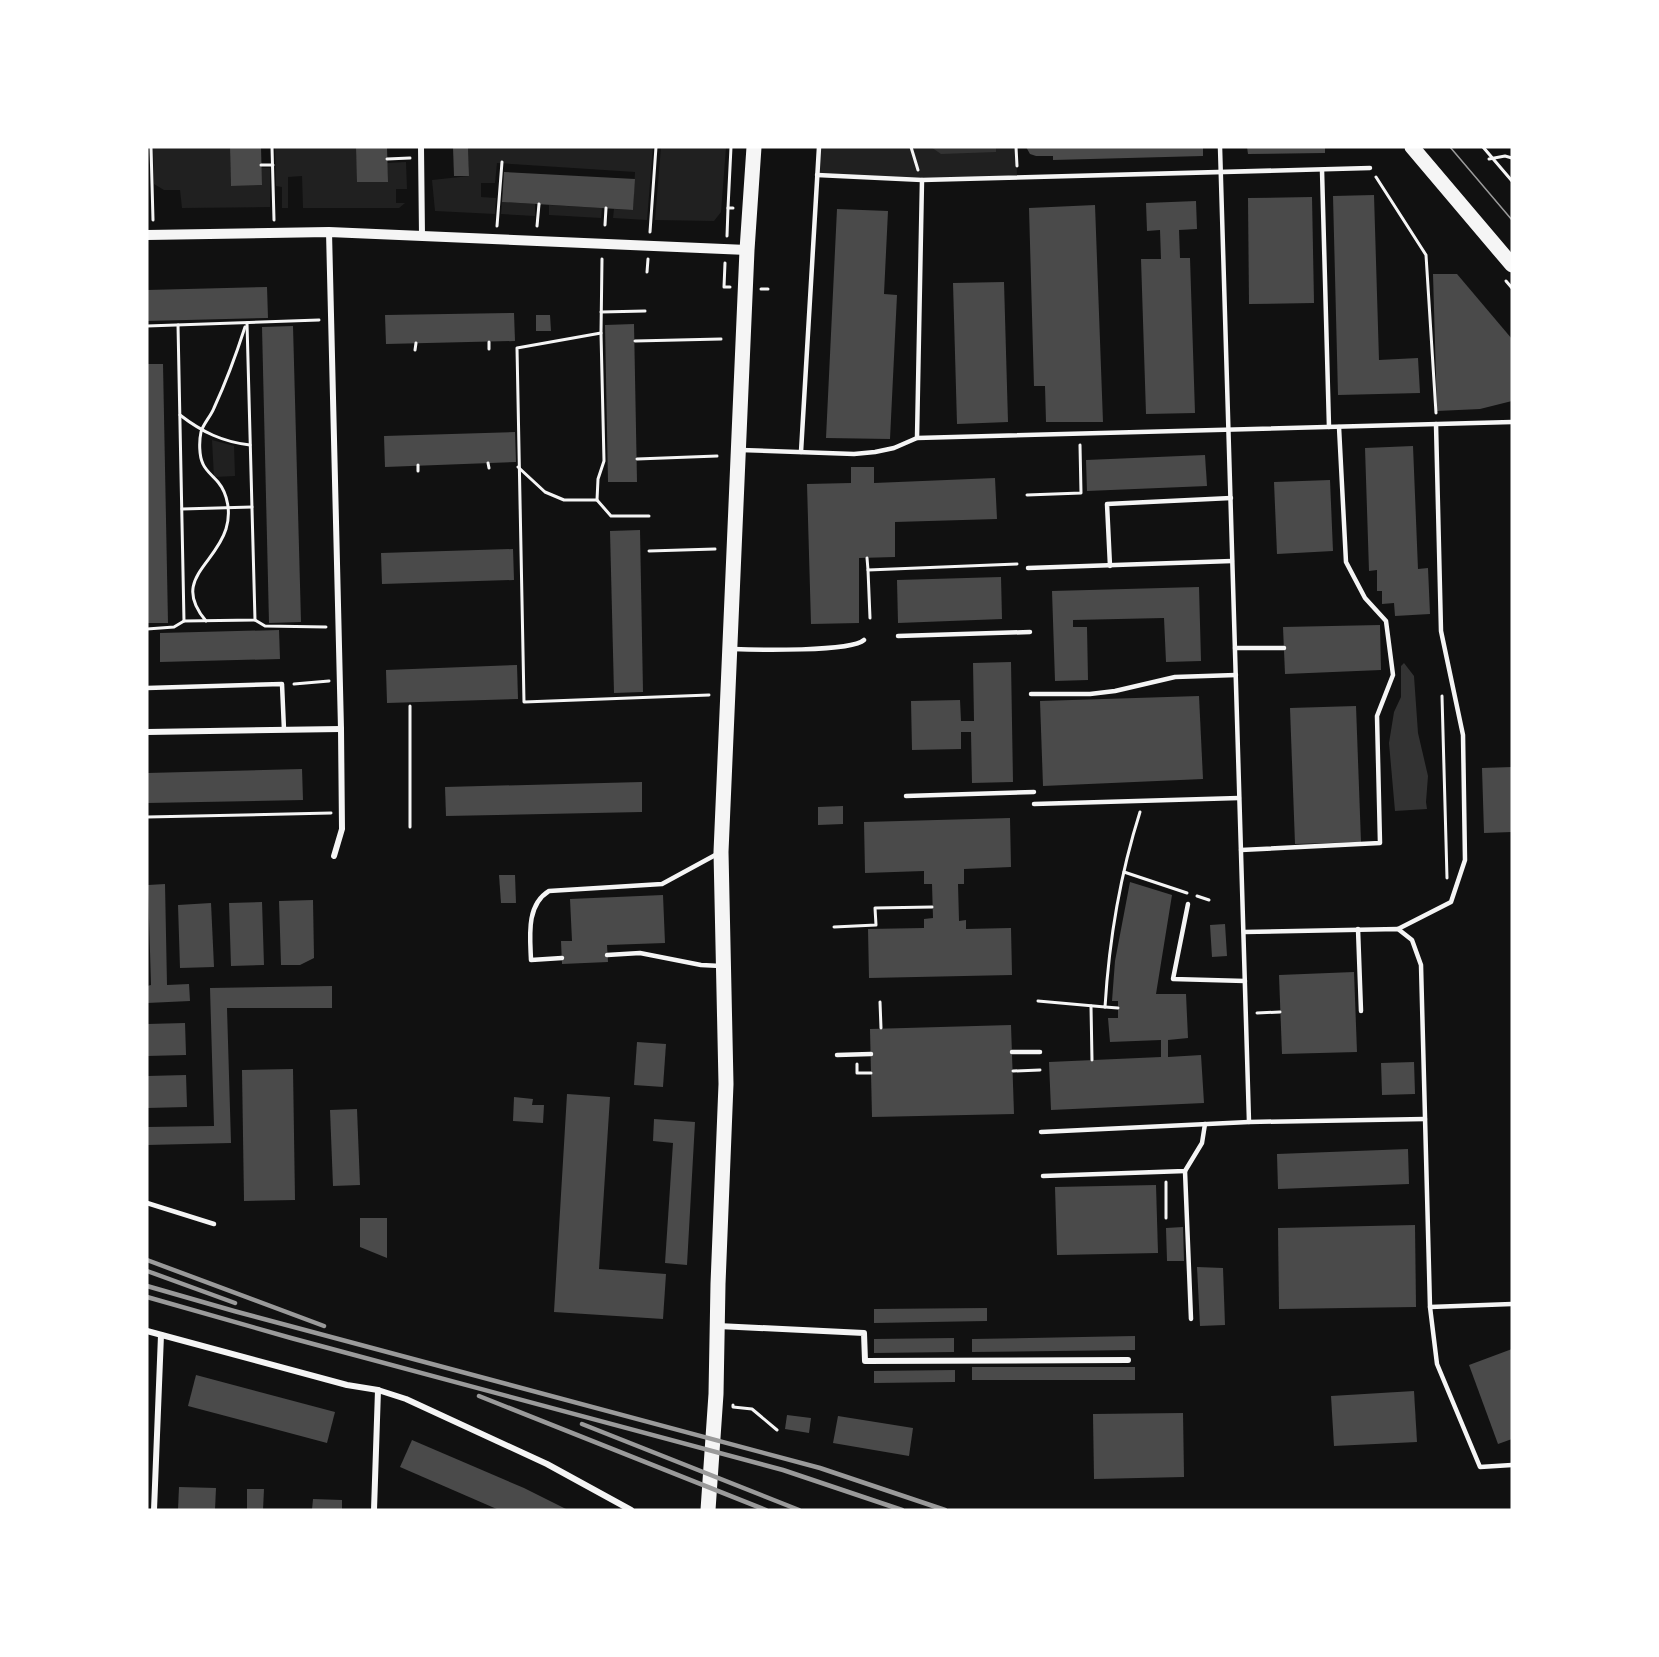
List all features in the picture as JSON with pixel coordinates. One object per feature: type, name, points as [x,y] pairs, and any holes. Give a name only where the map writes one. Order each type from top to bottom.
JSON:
[{"type":"main road","points":[[708,1510],[716,1394],[726,1084],[721,852],[747,250],[754,147]]},
{"type":"main road","points":[[1412,147],[1512,266]]},
{"type":"street","points":[[421,147],[422,236]]},
{"type":"street","points":[[150,235],[329,232],[747,250]]},
{"type":"street","points":[[329,232],[342,813],[342,829],[334,856]]},
{"type":"street","points":[[147,732],[341,729]]},
{"type":"street","points":[[718,1326],[864,1333],[865,1360],[1128,1360]]},
{"type":"street","points":[[147,1331],[406,1399],[547,1464],[631,1510]]},
{"type":"street","points":[[154,1510],[161,1335]]},
{"type":"street","points":[[374,1510],[378,1390]]},
{"type":"lane","points":[[801,452],[819,147]]},
{"type":"lane","points":[[1220,147],[1249,1122]]},
{"type":"lane","points":[[817,175],[922,180],[1371,168]]},
{"type":"lane","points":[[1322,170],[1329,427]]},
{"type":"lane","points":[[917,438],[922,180]]},
{"type":"lane","points":[[738,450],[854,454],[894,448],[917,438],[1512,422]]},
{"type":"lane","points":[[1244,932],[1398,929],[1451,902],[1465,860],[1463,735],[1441,631],[1436,424]]},
{"type":"lane","points":[[1241,850],[1380,843],[1377,716],[1393,675],[1386,621],[1365,598],[1346,562],[1339,427]]},
{"type":"lane","points":[[1110,566],[1107,504],[1231,498]]},
{"type":"lane","points":[[1028,568],[1232,561]]},
{"type":"lane","points":[[898,636],[1030,632]]},
{"type":"lane","points":[[730,648],[788,649],[846,646],[860,644],[864,640]]},
{"type":"lane","points":[[1235,648],[1284,648]]},
{"type":"lane","points":[[1031,694],[1090,694],[1115,691],[1175,677],[1236,675]]},
{"type":"lane","points":[[147,688],[282,684],[284,730]]},
{"type":"lane","points":[[906,796],[1034,792]]},
{"type":"lane","points":[[1034,804],[1239,798]]},
{"type":"lane","points":[[562,958],[531,960],[530,930],[533,910],[539,897],[549,891],[662,884],[721,852]]},
{"type":"lane","points":[[637,887],[637,896]]},
{"type":"lane","points":[[1188,904],[1173,979],[1245,981]]},
{"type":"lane","points":[[1398,929],[1412,940],[1421,965],[1430,1308],[1437,1364],[1480,1467],[1512,1465]]},
{"type":"lane","points":[[1358,930],[1361,1011]]},
{"type":"lane","points":[[639,944],[640,953]]},
{"type":"lane","points":[[608,955],[640,953],[701,965],[724,966]]},
{"type":"lane","points":[[1012,1052],[1040,1052]]},
{"type":"lane","points":[[837,1055],[871,1054]]},
{"type":"lane","points":[[1041,1132],[1249,1122],[1425,1119]]},
{"type":"lane","points":[[1191,1319],[1185,1171],[1202,1143],[1205,1124]]},
{"type":"lane","points":[[1042,1176],[1185,1171]]},
{"type":"lane","points":[[147,1203],[214,1224]]},
{"type":"lane","points":[[1430,1308],[1512,1304]]},
{"type":"path","points":[[150,235],[151,147]]},
{"type":"path","points":[[273,147],[275,232]]},
{"type":"path","points":[[647,272],[657,147]]},
{"type":"path","points":[[728,208],[731,147]]},
{"type":"path","points":[[911,147],[922,180]]},
{"type":"path","points":[[1016,147],[1017,177]]},
{"type":"path","points":[[1483,147],[1512,182]]},
{"type":"path","points":[[1490,158],[1504,156],[1512,158]]},
{"type":"path","points":[[387,159],[421,158]]},
{"type":"path","points":[[496,240],[501,162]]},
{"type":"path","points":[[261,165],[273,165]]},
{"type":"path","points":[[1371,168],[1426,255],[1436,424]]},
{"type":"path","points":[[536,241],[539,204]]},
{"type":"path","points":[[604,225],[606,208]]},
{"type":"path","points":[[602,259],[604,461],[598,479],[597,500],[611,516],[649,516]]},
{"type":"path","points":[[601,312],[645,311]]},
{"type":"path","points":[[147,326],[331,319]]},
{"type":"path","points":[[206,621],[193,602],[192,586],[226,529],[228,508],[227,496],[203,464],[200,444],[201,430],[212,414],[234,363],[247,323]]},
{"type":"path","points":[[247,323],[255,620]]},
{"type":"path","points":[[178,325],[184,621]]},
{"type":"path","points":[[601,333],[517,348],[524,702],[709,695]]},
{"type":"path","points":[[634,341],[721,339]]},
{"type":"path","points":[[489,342],[489,349]]},
{"type":"path","points":[[415,350],[416,343]]},
{"type":"path","points":[[180,415],[201,430],[230,443],[250,445]]},
{"type":"path","points":[[1027,495],[1081,493],[1080,434]]},
{"type":"path","points":[[637,459],[717,456]]},
{"type":"path","points":[[488,463],[489,468]]},
{"type":"path","points":[[418,465],[418,471]]},
{"type":"path","points":[[518,467],[545,492],[564,500],[597,500]]},
{"type":"path","points":[[182,509],[252,507]]},
{"type":"path","points":[[649,551],[715,549]]},
{"type":"path","points":[[867,558],[870,618]]},
{"type":"path","points":[[868,570],[1017,564]]},
{"type":"path","points":[[147,629],[174,627],[184,621],[255,620],[265,626],[339,627]]},
{"type":"path","points":[[282,684],[340,680]]},
{"type":"path","points":[[1442,690],[1448,903]]},
{"type":"path","points":[[410,706],[410,827]]},
{"type":"path","points":[[1105,1007],[1108,954],[1124,872],[1144,801]]},
{"type":"path","points":[[147,817],[342,813]]},
{"type":"path","points":[[1124,872],[1209,900]]},
{"type":"path","points":[[834,927],[876,925],[875,908],[932,907]]},
{"type":"path","points":[[1038,1001],[1118,1008]]},
{"type":"path","points":[[880,1002],[881,1028]]},
{"type":"path","points":[[1091,1006],[1092,1060]]},
{"type":"path","points":[[1246,1013],[1280,1012]]},
{"type":"path","points":[[857,1054],[857,1073],[871,1072]]},
{"type":"path","points":[[1012,1071],[1040,1070]]},
{"type":"path","points":[[1165,1171],[1166,1218]]},
{"type":"path","points":[[732,1401],[733,1407],[752,1409],[777,1430]]},
{"type":"shaded area","points":[[153,147],[230,147],[231,186],[262,185],[261,168],[270,168],[270,207],[182,208],[180,190],[164,190],[154,184]]},
{"type":"shaded area","points":[[275,147],[356,147],[358,182],[388,181],[387,163],[406,162],[407,189],[396,189],[396,203],[405,203],[399,208],[303,208],[302,176],[288,177],[288,208],[282,208],[282,187],[276,186]]},
{"type":"shaded area","points":[[468,147],[653,147],[647,220],[613,218],[614,209],[633,210],[635,172],[497,163],[495,183],[481,183],[481,197],[496,198],[495,214],[435,211],[432,180],[469,176]]},
{"type":"shaded area","points":[[661,147],[726,147],[721,212],[714,221],[655,220]]},
{"type":"shaded area","points":[[819,147],[1016,147],[1017,177],[922,180],[817,175]]},
{"type":"shaded area","points":[[931,147],[996,147],[996,152],[941,154]]},
{"type":"shaded area","points":[[502,202],[535,204],[535,216],[501,214]]},
{"type":"shaded area","points":[[549,205],[602,208],[601,218],[549,215]]},
{"type":"shaded area","points":[[212,440],[234,446],[235,476],[214,477]]},
{"type":"shaded area","points":[[1404,663],[1414,676],[1418,733],[1428,776],[1427,809],[1395,811],[1389,743],[1394,712],[1401,697],[1401,666]]},
{"type":"building","points":[[230,147],[261,147],[262,185],[231,186]]},
{"type":"building","points":[[356,147],[387,147],[388,182],[357,182]]},
{"type":"building","points":[[453,147],[468,147],[469,176],[454,176]]},
{"type":"building","points":[[1026,147],[1203,147],[1203,156],[1053,160],[1053,156],[1030,154]]},
{"type":"building","points":[[1247,147],[1325,147],[1325,153],[1248,154]]},
{"type":"building","points":[[504,172],[635,179],[633,210],[502,202]]},
{"type":"building","points":[[1374,195],[1379,360],[1418,358],[1420,393],[1338,395],[1333,196]]},
{"type":"building","points":[[1312,197],[1314,303],[1249,304],[1248,198]]},
{"type":"building","points":[[1196,201],[1197,229],[1179,230],[1180,258],[1190,258],[1195,413],[1146,414],[1141,259],[1161,259],[1160,230],[1147,231],[1146,203]]},
{"type":"building","points":[[1095,205],[1103,422],[1046,422],[1045,386],[1034,386],[1029,208]]},
{"type":"building","points":[[837,209],[888,211],[884,294],[897,295],[890,439],[826,438]]},
{"type":"building","points":[[1433,274],[1457,274],[1512,339],[1512,401],[1480,409],[1437,411]]},
{"type":"building","points":[[1004,282],[1008,422],[957,424],[953,283]]},
{"type":"building","points":[[267,287],[268,318],[147,321],[147,290]]},
{"type":"building","points":[[514,313],[515,341],[386,344],[385,315]]},
{"type":"building","points":[[536,315],[550,315],[551,331],[536,331]]},
{"type":"building","points":[[634,324],[637,482],[608,482],[605,325]]},
{"type":"building","points":[[293,326],[301,622],[269,623],[262,327]]},
{"type":"building","points":[[147,364],[163,364],[168,623],[147,623]]},
{"type":"building","points":[[515,432],[516,462],[385,467],[384,436]]},
{"type":"building","points":[[1413,446],[1418,569],[1428,568],[1430,614],[1395,616],[1394,603],[1382,604],[1382,591],[1377,591],[1377,570],[1369,571],[1365,448]]},
{"type":"building","points":[[1205,455],[1207,486],[1087,491],[1086,460]]},
{"type":"building","points":[[851,467],[874,467],[874,483],[995,478],[997,519],[895,522],[895,557],[859,558],[859,623],[811,624],[807,484],[851,483]]},
{"type":"building","points":[[1330,480],[1333,551],[1277,554],[1274,482]]},
{"type":"building","points":[[640,530],[643,692],[614,693],[610,531]]},
{"type":"building","points":[[513,549],[514,580],[382,584],[381,553]]},
{"type":"building","points":[[1001,577],[1002,619],[898,623],[897,580]]},
{"type":"building","points":[[1199,587],[1201,661],[1166,662],[1164,618],[1073,620],[1073,627],[1087,627],[1088,680],[1055,681],[1052,591]]},
{"type":"building","points":[[1380,625],[1381,670],[1285,674],[1283,627]]},
{"type":"building","points":[[279,630],[280,659],[160,662],[160,633]]},
{"type":"building","points":[[1011,662],[1013,782],[972,783],[971,732],[961,732],[961,749],[912,750],[911,701],[960,700],[961,721],[974,721],[973,663]]},
{"type":"building","points":[[517,665],[518,699],[387,703],[386,670]]},
{"type":"building","points":[[1199,696],[1203,779],[1043,786],[1040,701]]},
{"type":"building","points":[[1356,706],[1361,842],[1295,844],[1290,708]]},
{"type":"building","points":[[1512,767],[1512,832],[1484,833],[1482,768]]},
{"type":"building","points":[[302,769],[303,800],[147,803],[147,773]]},
{"type":"building","points":[[642,782],[642,812],[446,816],[445,787]]},
{"type":"building","points":[[843,806],[843,824],[818,825],[818,807]]},
{"type":"building","points":[[1010,818],[1011,867],[964,869],[964,884],[958,884],[959,921],[966,920],[966,929],[1011,928],[1012,975],[869,978],[868,929],[924,928],[924,919],[933,918],[932,884],[924,884],[924,871],[865,873],[864,822]]},
{"type":"building","points":[[499,875],[515,875],[516,903],[501,903]]},
{"type":"building","points":[[1130,882],[1172,895],[1156,994],[1186,994],[1188,1038],[1168,1040],[1168,1057],[1201,1055],[1204,1103],[1051,1110],[1049,1062],[1161,1057],[1161,1040],[1110,1042],[1108,1018],[1118,1018],[1118,1001],[1112,1001],[1115,961]]},
{"type":"building","points":[[165,884],[167,985],[189,984],[190,1001],[147,1003],[147,986],[151,985],[148,885]]},
{"type":"building","points":[[663,895],[665,943],[607,945],[608,962],[562,964],[561,941],[572,941],[570,899]]},
{"type":"building","points":[[313,900],[314,958],[300,965],[281,965],[279,901]]},
{"type":"building","points":[[262,902],[264,965],[231,966],[229,903]]},
{"type":"building","points":[[211,903],[214,967],[180,968],[178,905]]},
{"type":"building","points":[[1225,924],[1227,956],[1212,957],[1210,925]]},
{"type":"building","points":[[1354,972],[1357,1052],[1282,1054],[1279,975]]},
{"type":"building","points":[[332,986],[332,1008],[227,1008],[231,1143],[147,1145],[147,1127],[214,1126],[210,988]]},
{"type":"building","points":[[185,1023],[186,1055],[147,1056],[147,1024]]},
{"type":"building","points":[[1011,1025],[1014,1114],[872,1117],[870,1029]]},
{"type":"building","points":[[637,1042],[666,1044],[663,1087],[634,1085]]},
{"type":"building","points":[[1414,1062],[1415,1094],[1382,1095],[1381,1063]]},
{"type":"building","points":[[293,1069],[295,1200],[244,1201],[242,1070]]},
{"type":"building","points":[[186,1075],[187,1107],[147,1108],[147,1076]]},
{"type":"building","points":[[567,1094],[610,1097],[599,1269],[666,1274],[663,1319],[554,1312]]},
{"type":"building","points":[[514,1097],[533,1099],[532,1105],[544,1105],[543,1123],[513,1121]]},
{"type":"building","points":[[357,1109],[360,1185],[333,1186],[330,1110]]},
{"type":"building","points":[[654,1119],[695,1122],[687,1265],[665,1263],[673,1143],[653,1141]]},
{"type":"building","points":[[1408,1149],[1409,1184],[1278,1189],[1277,1154]]},
{"type":"building","points":[[1156,1185],[1158,1253],[1057,1255],[1055,1187]]},
{"type":"building","points":[[360,1218],[387,1218],[387,1258],[360,1247]]},
{"type":"building","points":[[1415,1225],[1416,1307],[1279,1309],[1278,1228]]},
{"type":"building","points":[[1183,1227],[1184,1261],[1167,1261],[1166,1228]]},
{"type":"building","points":[[1197,1267],[1223,1268],[1225,1325],[1200,1326]]},
{"type":"building","points":[[987,1308],[987,1321],[874,1323],[874,1309]]},
{"type":"building","points":[[1135,1336],[1135,1350],[972,1352],[972,1339]]},
{"type":"building","points":[[954,1338],[954,1352],[874,1353],[874,1339]]},
{"type":"building","points":[[1512,1349],[1512,1439],[1498,1444],[1469,1365]]},
{"type":"building","points":[[972,1367],[1135,1367],[1135,1380],[972,1380]]},
{"type":"building","points":[[955,1370],[955,1382],[874,1383],[874,1371]]},
{"type":"building","points":[[196,1375],[335,1412],[327,1443],[188,1406]]},
{"type":"building","points":[[1414,1391],[1417,1442],[1334,1446],[1331,1396]]},
{"type":"building","points":[[1183,1413],[1184,1477],[1094,1479],[1093,1414]]},
{"type":"building","points":[[787,1415],[811,1418],[809,1433],[785,1429]]},
{"type":"building","points":[[838,1416],[913,1428],[909,1456],[833,1443]]},
{"type":"building","points":[[412,1440],[524,1488],[568,1510],[499,1510],[400,1467]]},
{"type":"building","points":[[179,1487],[216,1488],[215,1510],[178,1510]]},
{"type":"building","points":[[247,1489],[264,1489],[263,1510],[247,1510]]},
{"type":"building","points":[[313,1499],[342,1500],[342,1510],[312,1510]]},
{"type":"tram line","points":[[1450,147],[1512,220]]},
{"type":"railway","points":[[147,1260],[324,1326]]},
{"type":"railway","points":[[147,1271],[235,1303]]},
{"type":"railway","points":[[147,1286],[820,1468],[945,1510]]},
{"type":"railway","points":[[147,1297],[783,1470],[902,1510]]},
{"type":"railway","points":[[479,1396],[766,1510]]},
{"type":"railway","points":[[582,1424],[799,1510]]}]
